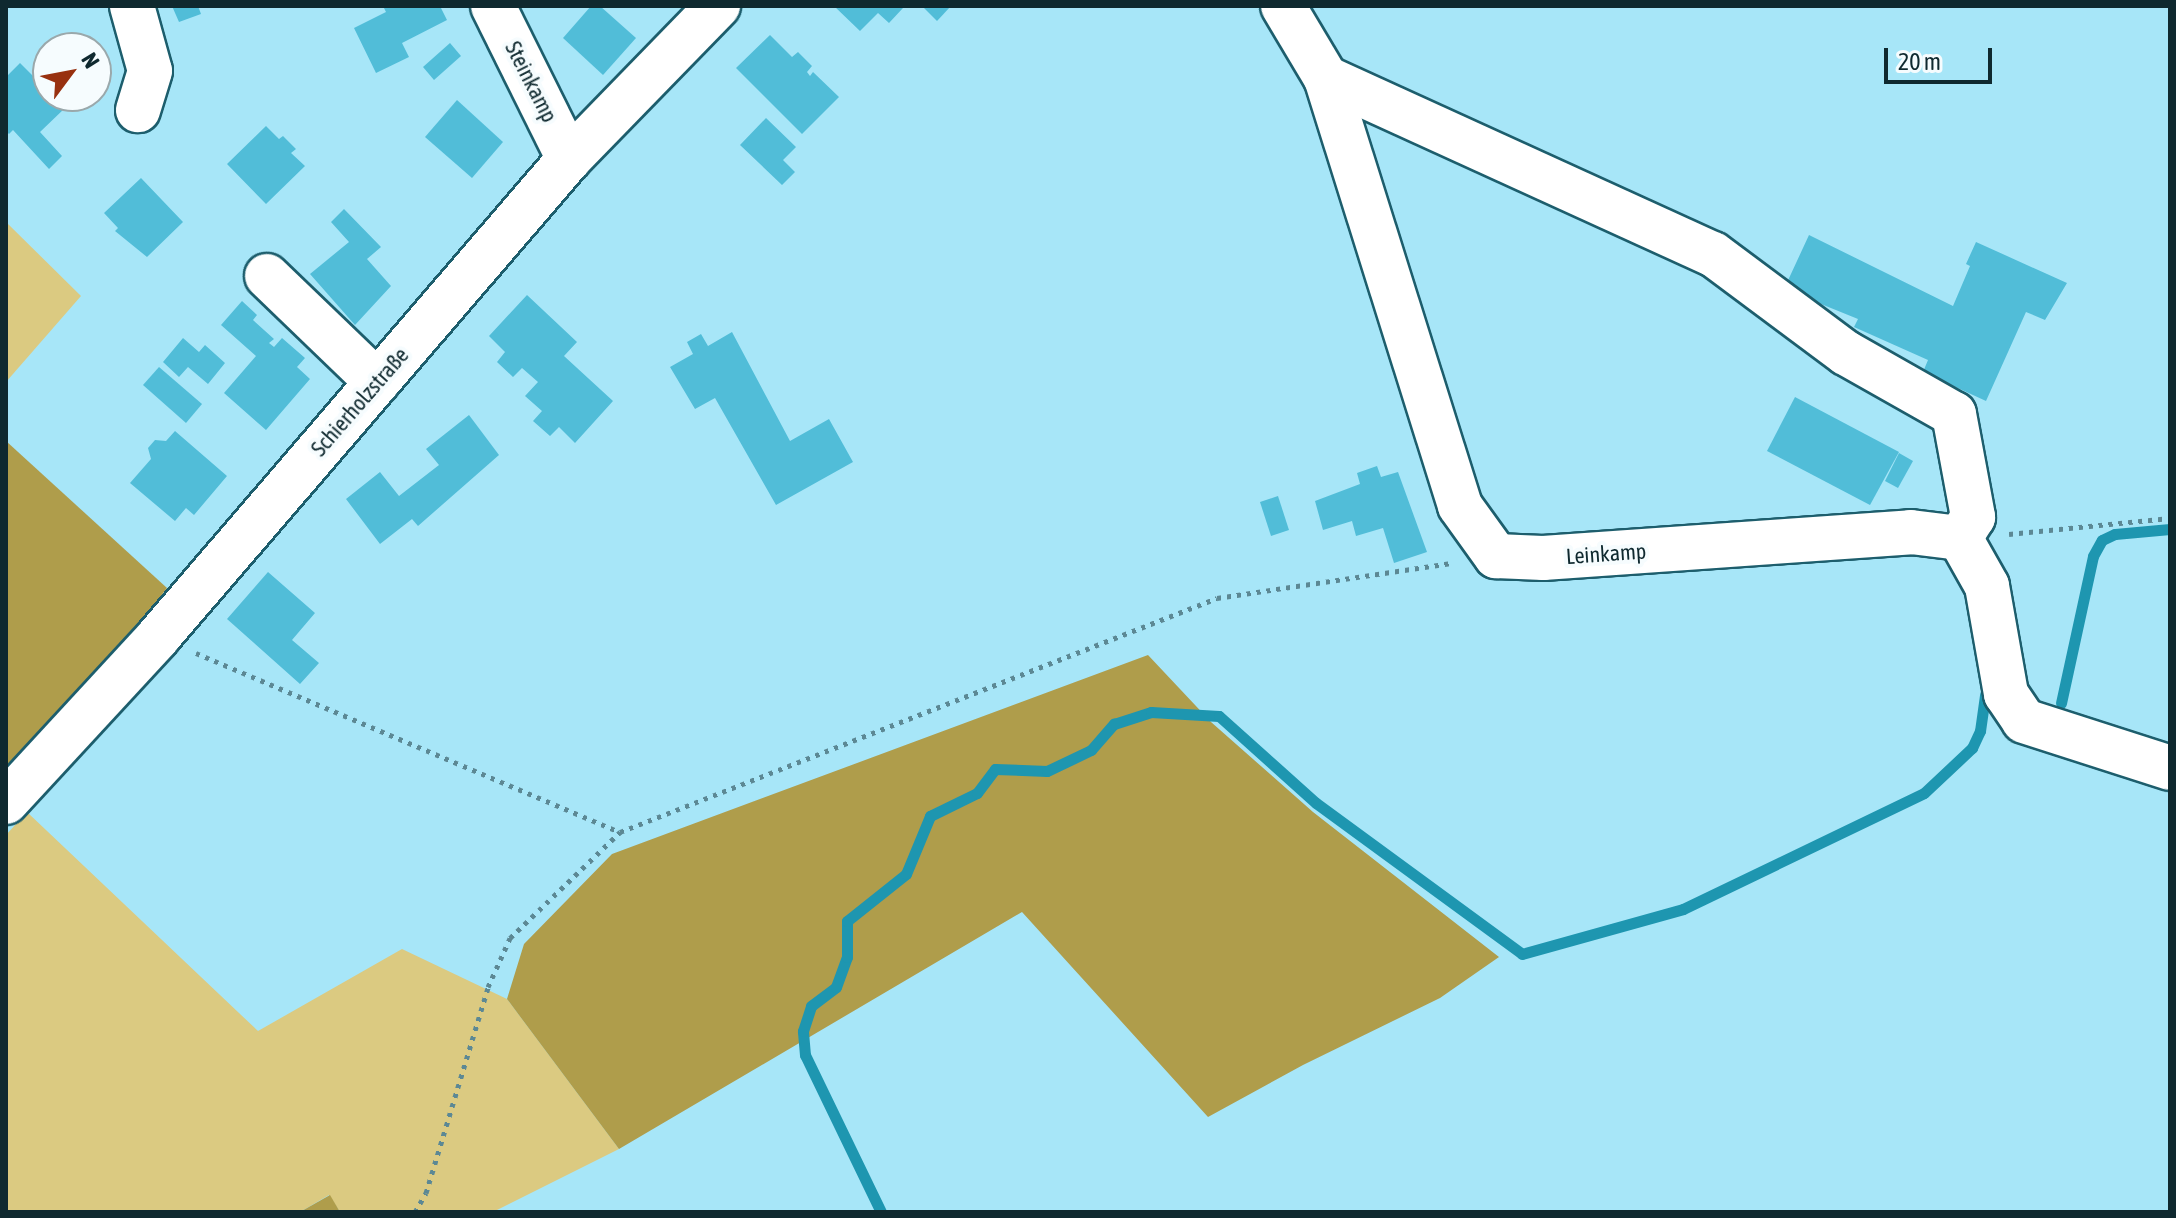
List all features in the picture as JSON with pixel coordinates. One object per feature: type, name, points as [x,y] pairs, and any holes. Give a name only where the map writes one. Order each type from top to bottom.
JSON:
[{"type":"street","points":[[132,6],[150,71],[138,110]]},
{"type":"street","name":"Steinkamp","points":[[493,6],[569,159]]},
{"type":"street","name":"Schierholzstraße","points":[[6,802],[158,637],[569,159],[718,6]]},
{"type":"street","points":[[1283,6],[1326,78],[1460,506],[1496,556]]},
{"type":"street","points":[[1326,78],[1713,254],[1846,353],[1954,414],[1973,517],[1960,538],[1987,586],[2006,694],[2024,721],[2170,768]]},
{"type":"street","points":[[267,276],[377,382]]},
{"type":"street","name":"Leinkamp","points":[[1496,556],[1543,558],[1911,532],[1960,538]]},
{"type":"path","points":[[1960,538],[2170,518]]},
{"type":"path","points":[[415,1212],[426,1193],[488,987],[510,938],[620,832],[1217,598],[1496,556]]},
{"type":"path","points":[[158,637],[620,832]]},
{"type":"shaded area","points":[[6,222],[81,296],[6,382]]},
{"type":"shaded area","points":[[6,441],[167,588],[133,633],[6,782]]},
{"type":"shaded area","points":[[1148,655],[1211,722],[1313,812],[1499,957],[1440,998],[1303,1065],[1208,1117],[1022,912],[619,1149],[507,999],[524,944],[612,854]]},
{"type":"shaded area","points":[[27,812],[258,1031],[402,949],[507,999],[619,1149],[493,1212],[340,1212],[329,1195],[300,1212],[6,1212],[6,835]]},
{"type":"shaded area","points":[[330,1195],[340,1212],[300,1212]]},
{"type":"building","points":[[172,6],[198,6],[201,14],[179,22]]},
{"type":"building","points":[[383,6],[440,6],[447,20],[402,43],[409,57],[376,73],[354,28],[386,12]]},
{"type":"building","points":[[591,6],[600,6],[636,38],[603,75],[563,38]]},
{"type":"building","points":[[834,6],[903,8],[889,23],[878,13],[860,31]]},
{"type":"building","points":[[922,6],[951,6],[937,21]]},
{"type":"building","points":[[770,35],[792,57],[798,52],[812,66],[807,72],[810,76],[813,72],[839,97],[802,134],[736,68]]},
{"type":"building","points":[[450,43],[461,56],[434,80],[423,67]]},
{"type":"building","points":[[20,63],[32,75],[32,112],[61,112],[40,132],[62,156],[49,169],[13,130],[9,134],[6,131],[6,77]]},
{"type":"building","points":[[457,100],[503,142],[472,178],[425,137]]},
{"type":"building","points":[[766,118],[796,147],[783,160],[795,172],[782,185],[740,145]]},
{"type":"building","points":[[266,126],[279,139],[283,136],[296,149],[291,153],[305,166],[266,204],[227,164]]},
{"type":"building","points":[[141,178],[183,222],[147,257],[115,231],[118,228],[104,213]]},
{"type":"building","points":[[344,209],[381,247],[367,259],[391,286],[355,325],[310,274],[349,242],[331,222]]},
{"type":"building","points":[[1809,235],[1953,306],[1970,266],[1966,264],[1976,242],[2067,283],[2045,320],[2026,312],[1986,401],[1923,372],[1928,360],[1854,327],[1858,319],[1784,289]]},
{"type":"building","points":[[527,295],[577,342],[564,356],[613,401],[575,443],[559,427],[550,436],[533,421],[542,411],[525,396],[538,382],[522,368],[513,377],[497,362],[505,352],[489,336]]},
{"type":"building","points":[[242,301],[257,315],[253,320],[274,339],[269,343],[274,347],[282,338],[305,358],[297,367],[310,379],[266,430],[224,393],[256,356],[221,325]]},
{"type":"building","points":[[732,332],[790,441],[829,419],[853,462],[776,505],[715,398],[695,409],[670,367],[693,354],[687,342],[701,334],[708,346]]},
{"type":"building","points":[[183,338],[199,352],[205,345],[225,363],[208,384],[188,367],[179,377],[163,362]]},
{"type":"building","points":[[159,367],[202,404],[186,423],[143,385]]},
{"type":"building","points":[[1795,397],[1899,452],[1870,505],[1767,451]]},
{"type":"building","points":[[469,415],[499,455],[418,526],[412,519],[380,544],[346,499],[380,472],[399,496],[439,465],[426,449]]},
{"type":"building","points":[[175,431],[227,476],[194,515],[186,508],[175,521],[130,483],[151,459],[148,448],[155,440],[166,441]]},
{"type":"building","points":[[1899,453],[1913,461],[1898,488],[1885,481]]},
{"type":"building","points":[[1377,466],[1381,477],[1398,472],[1427,552],[1394,563],[1383,528],[1356,536],[1352,521],[1323,530],[1315,501],[1360,484],[1357,473]]},
{"type":"building","points":[[1278,496],[1289,530],[1271,536],[1260,502]]},
{"type":"building","points":[[268,572],[315,613],[292,640],[319,663],[300,684],[227,619]]},
{"type":"waterway","points":[[2061,703],[2093,556],[2102,540],[2115,534],[2170,529]]},
{"type":"waterway","points":[[881,1212],[805,1055],[803,1031],[811,1006],[836,987],[847,957],[847,921],[906,874],[930,816],[977,793],[995,769],[1047,771],[1091,750],[1114,724],[1151,712],[1219,716],[1316,803],[1522,954],[1683,909],[1924,793],[1972,748],[1980,731],[1985,694]]}]
